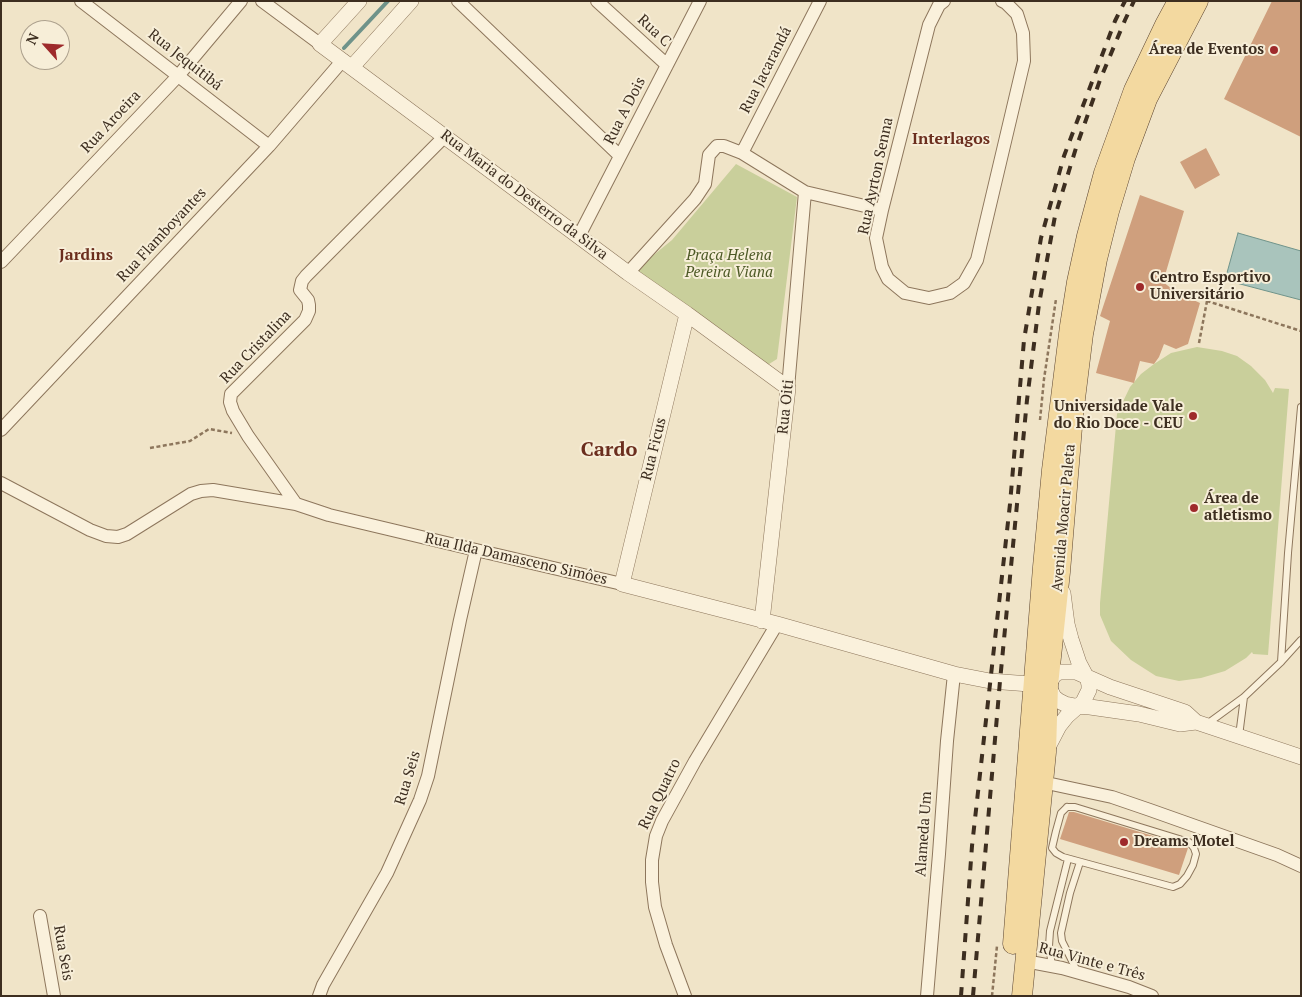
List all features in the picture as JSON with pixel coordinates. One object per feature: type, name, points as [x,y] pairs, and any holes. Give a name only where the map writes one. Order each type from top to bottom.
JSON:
[{"type":"main road","name":"Avenida Moacir Paleta","points":[[1008,996],[1041,685],[1052,470],[1077,282],[1104,173],[1134,90],[1178,1]]},
{"type":"main road","name":"Avenida Moacir Paleta","points":[[1022,996],[1046,752],[1041,685],[1060,572],[1073,415],[1083,334],[1108,211],[1125,158],[1147,99],[1198,1]]},
{"type":"street","name":"Rua Jequitibá","points":[[81,1],[268,146]]},
{"type":"street","name":"Rua Aroeira","points":[[1,262],[178,76],[240,1]]},
{"type":"street","name":"Rua Maria do Desterro da Silva","points":[[262,1],[628,273],[788,388]]},
{"type":"street","points":[[320,44],[359,1]]},
{"type":"street","points":[[347,63],[410,1]]},
{"type":"street","points":[[458,1],[620,156]]},
{"type":"street","name":"Rua C","points":[[598,1],[667,65]]},
{"type":"street","name":"Rua A Dois","points":[[579,236],[700,1]]},
{"type":"street","name":"Rua Jacarandá","points":[[742,154],[820,1]]},
{"type":"street","name":"Rua Ayrton Senna","points":[[944,1],[939,5],[929,25],[876,238],[882,267],[888,279],[905,293],[929,298],[950,293],[964,283],[977,260],[1024,61],[1023,33],[1017,14],[1002,1]]},
{"type":"street","points":[[1179,36],[1210,1]]},
{"type":"street","name":"Rua Flamboyantes","points":[[1,430],[347,63]]},
{"type":"street","name":"Rua Cristalina","points":[[296,504],[248,436],[233,411],[230,402],[231,394],[305,320],[310,311],[308,300],[300,290],[302,281],[445,136]]},
{"type":"street","points":[[628,273],[695,199],[705,184],[709,155],[716,146],[724,146],[742,154],[805,192],[882,210]]},
{"type":"street","name":"Rua Oiti","points":[[770,623],[805,192]]},
{"type":"street","name":"Rua Ficus","points":[[622,584],[687,314]]},
{"type":"street","name":"Rua Ilda Damasceno Simôes","points":[[1,483],[90,530],[106,536],[118,537],[127,534],[191,494],[201,491],[213,490],[296,504],[329,514],[622,584],[954,674],[1041,685]]},
{"type":"street","name":"Rua Seis","points":[[319,996],[323,985],[387,873],[420,800],[428,776],[476,550]]},
{"type":"street","points":[[1046,752],[1059,726],[1083,702],[1089,690],[1089,684],[1079,663],[1067,624],[1060,572]]},
{"type":"street","name":"Rua Quatro","points":[[685,996],[666,945],[655,907],[652,868],[656,836],[662,821],[770,623]]},
{"type":"street","points":[[1200,724],[1185,712],[1171,706],[1110,687],[1076,672],[1060,672],[1041,685],[1064,704],[1139,714],[1180,724],[1200,724],[1301,757]]},
{"type":"street","name":"Alameda Um","points":[[928,996],[947,740],[954,674]]},
{"type":"street","points":[[1042,782],[1112,797],[1277,855],[1301,866]]},
{"type":"street","name":"Rua Seis","points":[[40,916],[54,996]]},
{"type":"street","name":"Rua Vinte e Três","points":[[1025,961],[1077,972],[1129,987],[1152,996]]},
{"type":"lane","points":[[1281,662],[1288,553],[1301,407]]},
{"type":"lane","points":[[1200,724],[1217,718],[1244,697],[1301,640]]},
{"type":"lane","points":[[1239,737],[1244,697]]},
{"type":"lane","points":[[1066,807],[1075,807],[1189,842],[1196,854],[1188,876],[1180,884],[1173,887],[1068,859],[1056,854],[1052,848],[1061,813],[1066,807]]},
{"type":"lane","points":[[1052,966],[1049,946],[1050,931],[1068,859]]},
{"type":"lane","points":[[1077,972],[1062,941],[1061,933],[1068,901],[1080,862]]},
{"type":"path","points":[[1198,291],[1208,301],[1301,331]]},
{"type":"path","points":[[1199,343],[1208,301]]},
{"type":"path","points":[[150,448],[190,441],[209,429],[248,436]]},
{"type":"green space","name":"Praça Helena Pereira Viana","points":[[736,164],[797,197],[777,359],[766,366],[634,271],[672,240]]},
{"type":"green space","name":"Área de atletismo","points":[[1197,347],[1222,351],[1237,356],[1251,366],[1265,380],[1273,393],[1275,388],[1289,389],[1268,655],[1253,654],[1252,652],[1225,671],[1201,678],[1179,681],[1156,676],[1131,660],[1111,641],[1100,615],[1100,603],[1117,414],[1130,387],[1141,374],[1171,353]]},
{"type":"water","points":[[1238,233],[1301,251],[1301,300],[1225,280]]},
{"type":"building","name":"Área de Eventos","points":[[1272,1],[1301,1],[1301,137],[1224,99]]},
{"type":"building","points":[[1206,148],[1220,175],[1195,189],[1180,162]]},
{"type":"building","name":"Centro Esportivo Universitário","points":[[1140,195],[1184,211],[1163,282],[1176,292],[1200,303],[1188,344],[1176,349],[1164,344],[1154,364],[1140,361],[1134,383],[1096,373],[1110,321],[1100,316]]},
{"type":"building","name":"Dreams Motel","points":[[1069,812],[1186,846],[1188,848],[1179,875],[1060,839]]},
{"type":"waterway","points":[[344,48],[388,1]]},
{"type":"railway","points":[[961,996],[972,846],[1010,504],[1024,340],[1041,238],[1064,156],[1115,21],[1125,1]]},
{"type":"railway","points":[[973,996],[1000,681],[1027,400],[1039,304],[1055,216],[1076,148],[1100,80],[1134,1]]},
{"type":"place","name":"Área de Eventos","points":[[1274,50]]},
{"type":"place","name":"Centro Esportivo Universitário","points":[[1140,287]]},
{"type":"place","name":"Universidade Vale do Rio Doce - CEU","points":[[1193,416]]},
{"type":"place","name":"Área de atletismo","points":[[1194,508]]},
{"type":"place","name":"Dreams Motel","points":[[1124,842]]},
{"type":"district","name":"Interlagos","points":[[951,139]]},
{"type":"district","name":"Jardins","points":[[86,255]]},
{"type":"district","name":"Cardo","points":[[609,450]]}]
